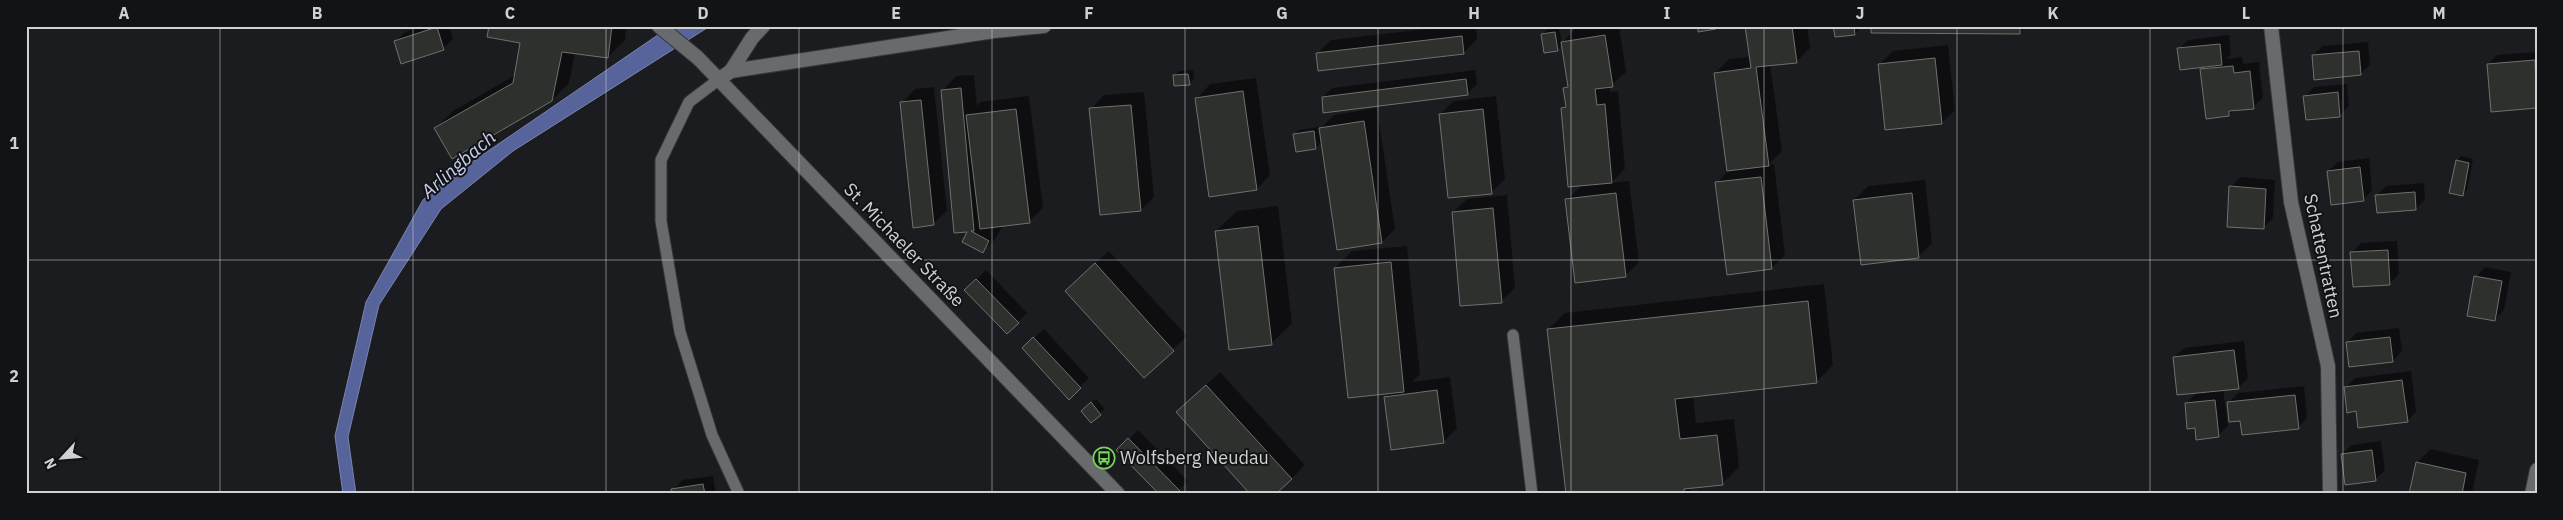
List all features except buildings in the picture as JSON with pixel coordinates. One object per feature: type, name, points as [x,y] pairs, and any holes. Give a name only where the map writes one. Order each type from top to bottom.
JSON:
[{"type":"street","name":"St. Michaeler Straße","points":[[659,26],[698,58],[1118,494]]},
{"type":"street","points":[[718,80],[731,71],[752,38],[763,26]]},
{"type":"street","points":[[731,71],[994,31],[1044,26]]},
{"type":"street","name":"Schattentratten","points":[[2271,26],[2291,202],[2328,366],[2330,494]]},
{"type":"street","points":[[2532,494],[2537,470]]},
{"type":"lane","points":[[718,80],[688,102],[661,160],[661,221],[680,332],[712,435],[739,494]]},
{"type":"lane","points":[[1513,334],[1532,494]]},
{"type":"water","name":"Arlingbach","points":[[671,26],[710,26],[513,151],[441,209],[379,305],[348,437],[356,494],[343,494],[335,436],[366,302],[423,200],[440,184]]},
{"type":"place","name":"Wolfsberg Neudau","points":[[1104,458]]}]
